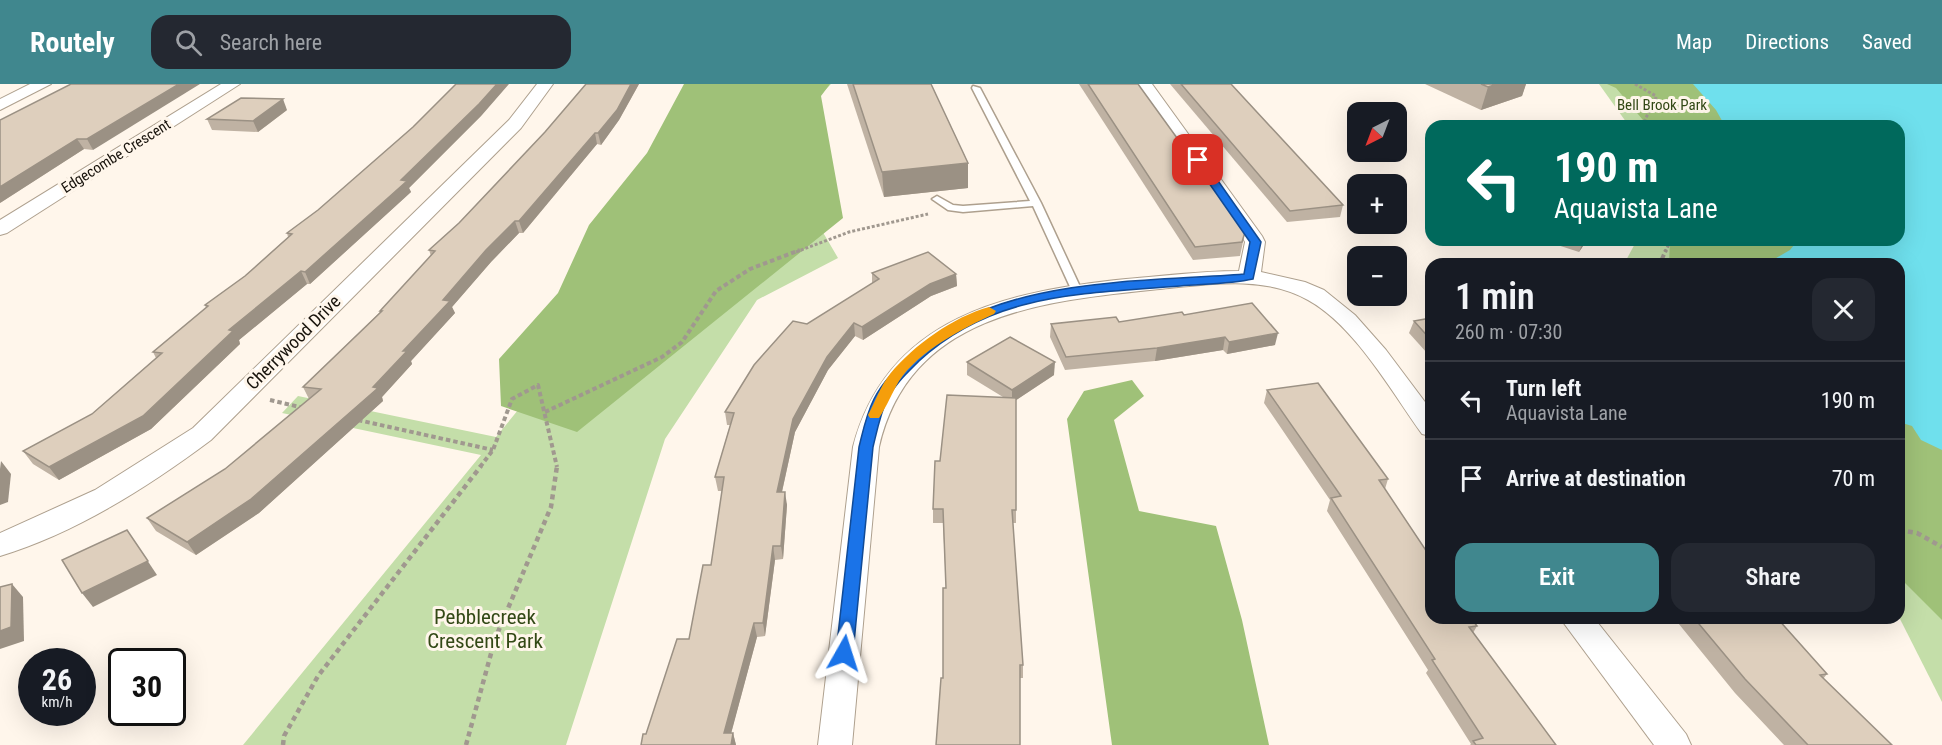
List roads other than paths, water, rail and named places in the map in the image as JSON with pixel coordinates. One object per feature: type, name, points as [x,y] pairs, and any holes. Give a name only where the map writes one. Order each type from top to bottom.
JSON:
[{"type":"street","points":[[0,105],[43,84]]},
{"type":"street","name":"Edgecombe Crescent","points":[[0,229],[232,84]]},
{"type":"street","name":"Cherrywood Drive","points":[[0,545],[111,496],[160,466],[202,434],[514,124],[545,84]]},
{"type":"street","points":[[1144,84],[1252,236],[1255,242],[1249,277]]},
{"type":"street","points":[[835,745],[866,447],[872,422],[881,398],[895,377],[934,341],[954,327],[1006,304],[1077,291],[1249,277],[1301,287],[1342,313],[1425,420]]},
{"type":"street","points":[[1581,624],[1674,745]]},
{"type":"lane","points":[[976,88],[1036,203],[1077,291]]},
{"type":"lane","points":[[937,199],[951,208],[1036,203]]},
{"type":"water","points":[[1693,84],[1942,84],[1942,450],[1921,440],[1912,426],[1905,424],[1905,258],[1776,258],[1793,246],[1905,246],[1905,120],[1722,120],[1716,110]]},
{"type":"park label","name":"Bell Brook Park","points":[[1662,105]]},
{"type":"park label","name":"Pebblecreek Crescent Park","points":[[485,629]]}]
